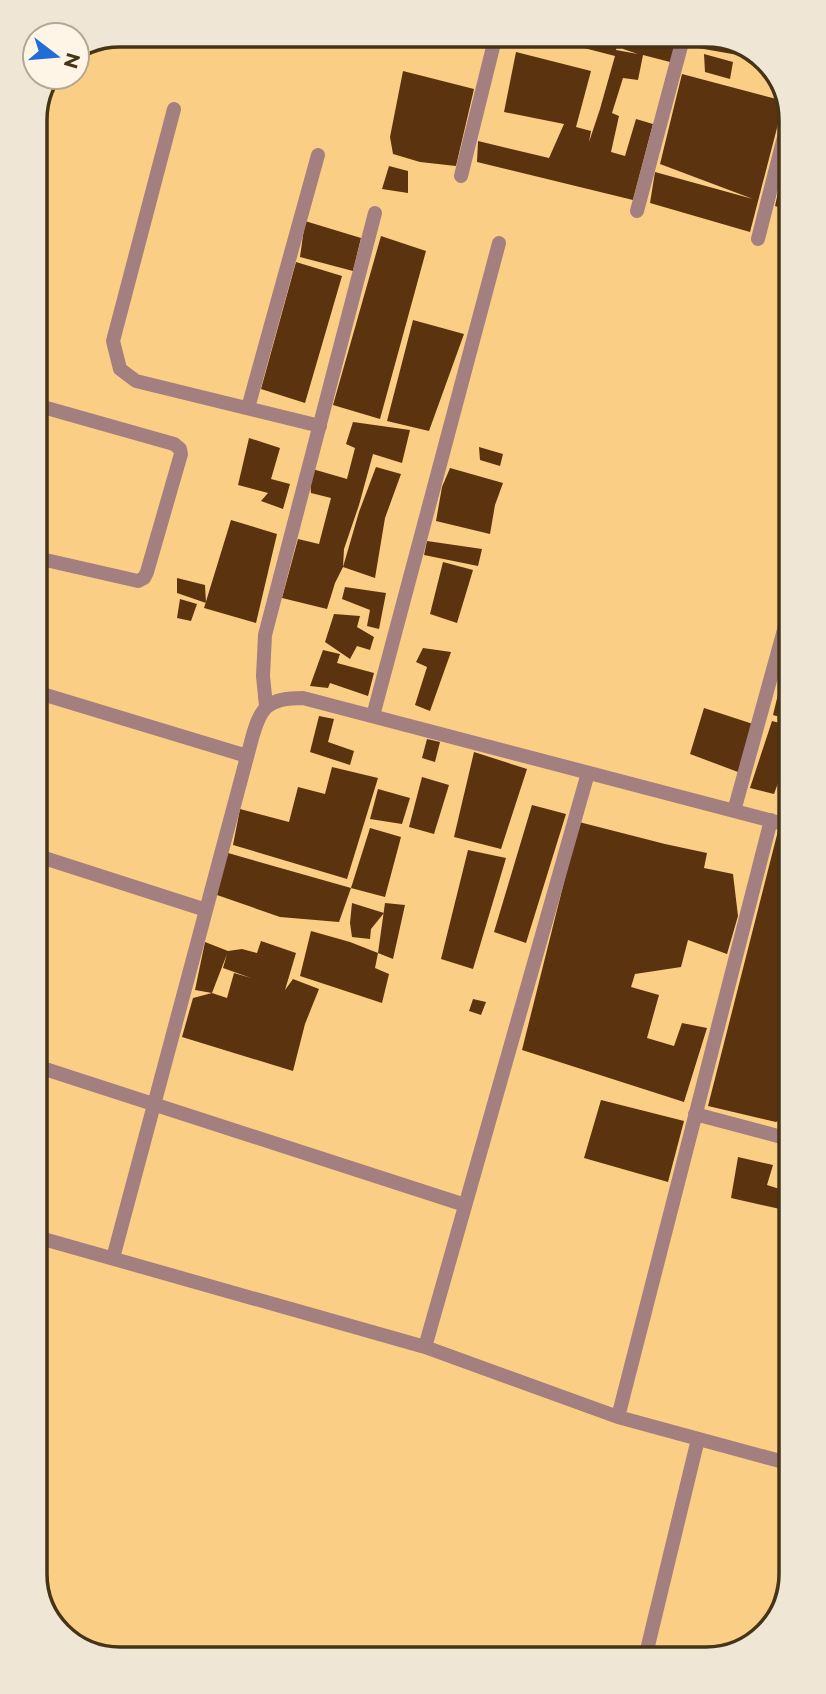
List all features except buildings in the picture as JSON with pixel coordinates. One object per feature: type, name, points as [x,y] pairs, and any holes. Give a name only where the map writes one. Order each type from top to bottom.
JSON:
[{"type":"street","points":[[461,176],[493,47]]},
{"type":"street","points":[[637,211],[681,47]]},
{"type":"street","points":[[174,109],[113,341],[120,369],[136,381],[320,426]]},
{"type":"street","points":[[248,408],[318,155]]},
{"type":"street","points":[[758,239],[779,157]]},
{"type":"street","points":[[266,706],[263,676],[265,635],[376,213]]},
{"type":"street","points":[[373,716],[499,243]]},
{"type":"street","points":[[47,408],[174,444],[181,454],[144,578],[138,581],[47,560]]},
{"type":"street","points":[[734,811],[779,648]]},
{"type":"street","points":[[47,695],[247,756]]},
{"type":"street","points":[[113,1258],[256,722],[266,706],[285,698],[303,698],[779,822]]},
{"type":"street","points":[[425,1347],[588,773]]},
{"type":"street","points":[[618,1417],[771,820]]},
{"type":"street","points":[[47,859],[206,910]]},
{"type":"street","points":[[47,1070],[465,1205]]},
{"type":"street","points":[[695,1114],[779,1136]]},
{"type":"street","points":[[47,1240],[425,1347],[618,1417],[779,1461]]},
{"type":"street","points":[[648,1647],[698,1439]]}]
